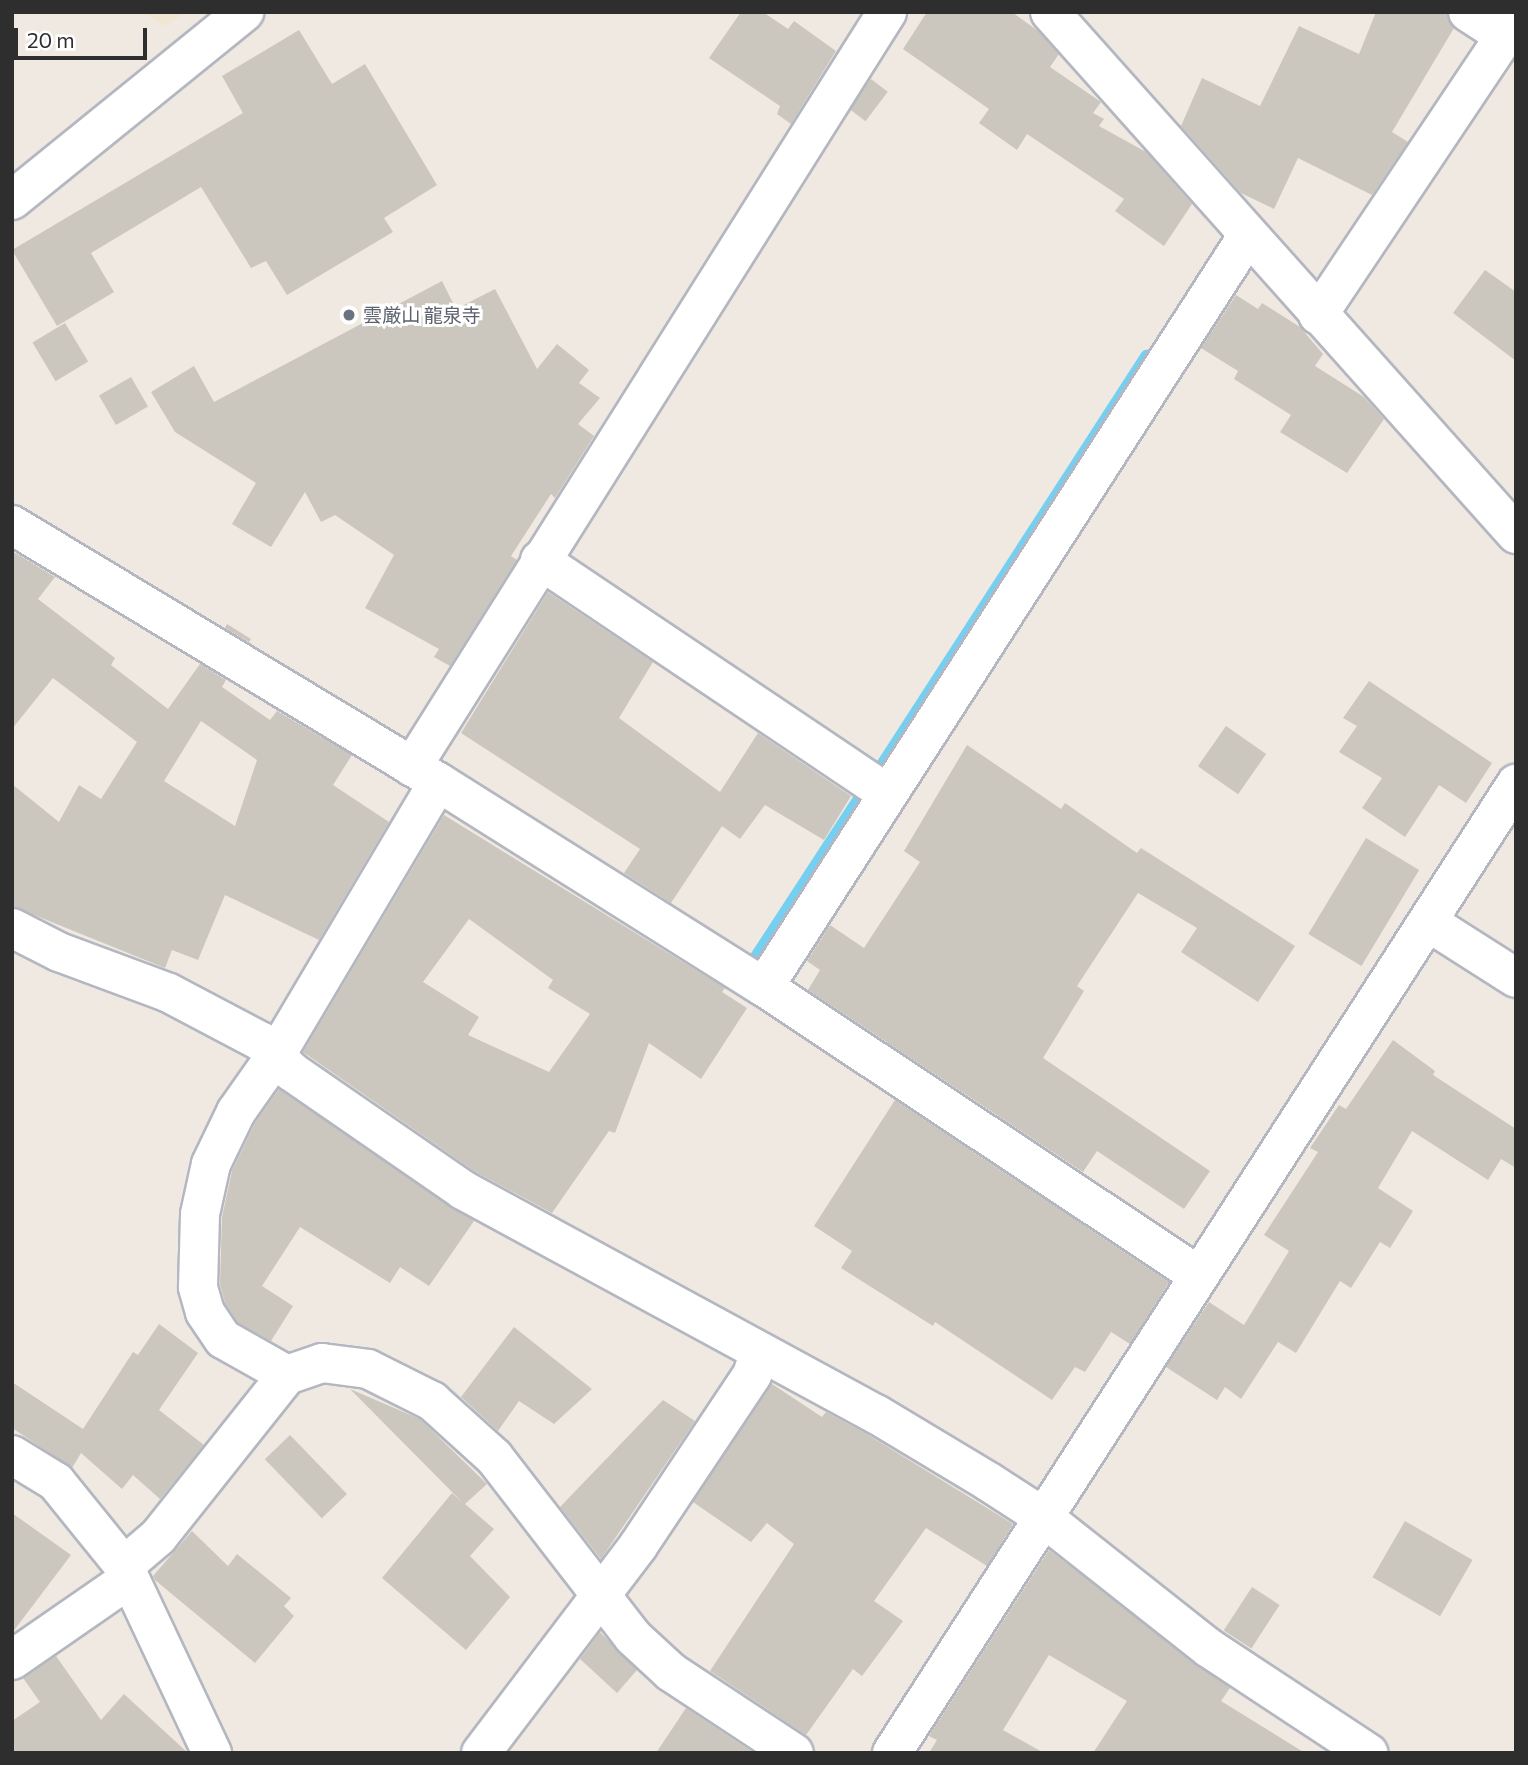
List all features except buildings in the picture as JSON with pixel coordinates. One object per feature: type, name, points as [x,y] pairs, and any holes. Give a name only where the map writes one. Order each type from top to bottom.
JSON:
[{"type":"street","points":[[12,200],[244,12]]},
{"type":"street","points":[[287,1375],[223,1339],[212,1328],[198,1287],[200,1214],[211,1164],[236,1112],[276,1055],[540,560],[552,548],[746,232],[887,12]]},
{"type":"street","points":[[1050,12],[1516,534]]},
{"type":"street","points":[[1318,315],[1510,32],[1468,12]]},
{"type":"street","points":[[764,987],[1248,234]]},
{"type":"street","points":[[12,525],[425,775],[764,987],[1198,1275]]},
{"type":"street","points":[[540,560],[888,794]]},
{"type":"street","points":[[892,1753],[1516,784]]},
{"type":"street","points":[[1428,922],[1516,978]]},
{"type":"street","points":[[12,928],[59,952],[169,993],[261,1042],[292,1072],[463,1190],[759,1354],[876,1414],[1043,1517],[1209,1648],[1368,1753]]},
{"type":"street","points":[[481,1753],[695,1462],[752,1375],[759,1354]]},
{"type":"street","points":[[12,1660],[126,1572],[166,1527],[287,1375],[322,1363],[368,1370],[432,1401],[510,1475],[633,1637],[671,1672],[794,1753]]},
{"type":"street","points":[[12,1455],[57,1482],[126,1572],[212,1753]]},
{"type":"shaded area","points":[[142,12],[186,12],[165,26]]},
{"type":"waterway","points":[[874,779],[1147,357]]},
{"type":"waterway","points":[[755,960],[867,788]]},
{"type":"place","name":"雲厳山 龍泉寺","points":[[349,315]]}]
